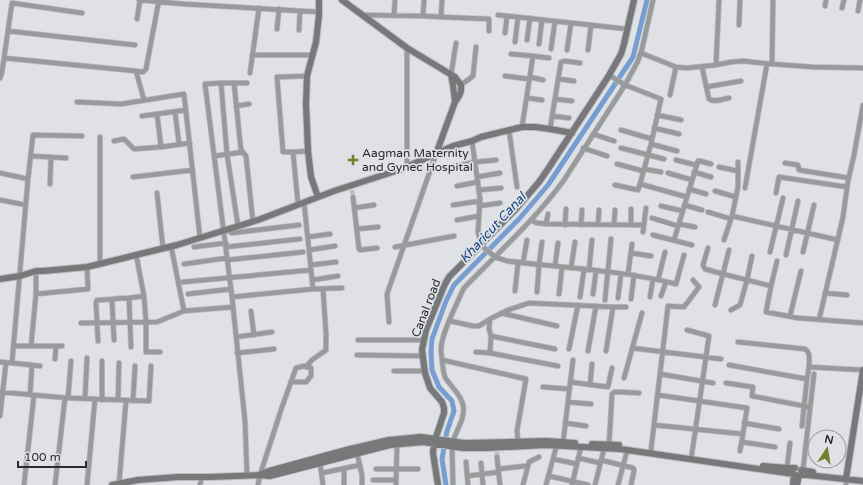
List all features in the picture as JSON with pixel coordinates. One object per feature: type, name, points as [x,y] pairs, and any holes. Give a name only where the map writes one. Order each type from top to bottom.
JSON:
[{"type":"street","points":[[137,19],[140,0],[320,12]]},
{"type":"street","points":[[318,197],[311,177],[308,151],[306,104],[307,76],[316,42],[320,12],[319,0]]},
{"type":"street","points":[[342,0],[407,48],[455,77],[461,85],[461,91],[455,102],[436,154],[387,294],[389,322]]},
{"type":"street","points":[[394,15],[395,0]]},
{"type":"street","points":[[423,16],[424,0]]},
{"type":"street","points":[[441,17],[442,0]]},
{"type":"street","name":"Canal road","points":[[438,485],[433,453],[444,408],[442,402],[430,388],[425,371],[422,350],[426,330],[449,277],[516,210],[539,182],[611,76],[621,54],[634,0]]},
{"type":"street","points":[[453,485],[452,444],[462,417],[463,404],[457,392],[445,376],[442,360],[442,345],[444,336],[461,294],[464,288],[531,220],[554,193],[584,148],[638,61],[653,0]]},
{"type":"street","points":[[716,65],[719,0]]},
{"type":"street","points":[[739,25],[740,0]]},
{"type":"street","points":[[745,188],[769,64],[773,0]]},
{"type":"street","points":[[825,6],[826,0]]},
{"type":"street","points":[[842,8],[844,0]]},
{"type":"street","points":[[858,11],[860,0]]},
{"type":"street","points":[[0,78],[12,1],[82,13]]},
{"type":"street","points":[[4,58],[143,72],[146,69],[148,62],[158,1]]},
{"type":"street","points":[[250,73],[259,8]]},
{"type":"street","points":[[277,29],[279,9]]},
{"type":"street","points":[[299,30],[300,10]]},
{"type":"street","points":[[362,15],[489,19],[489,31]]},
{"type":"street","points":[[498,15],[628,29]]},
{"type":"street","points":[[505,33],[507,16]]},
{"type":"street","points":[[514,42],[518,17]]},
{"type":"street","points":[[527,40],[530,18]]},
{"type":"street","points":[[539,44],[542,20]]},
{"type":"street","points":[[551,49],[554,21]]},
{"type":"street","points":[[567,50],[571,23]]},
{"type":"street","points":[[588,50],[591,25]]},
{"type":"street","points":[[8,31],[135,45]]},
{"type":"street","points":[[455,102],[451,75],[456,43]]},
{"type":"street","points":[[461,85],[473,76],[476,47]]},
{"type":"street","points":[[407,48],[407,167]]},
{"type":"street","points":[[640,53],[676,67],[686,68],[743,61],[819,68],[863,68]]},
{"type":"street","points":[[511,54],[549,58]]},
{"type":"street","points":[[252,56],[313,55]]},
{"type":"street","points":[[522,127],[533,56]]},
{"type":"street","points":[[550,129],[562,62],[580,63]]},
{"type":"street","points":[[702,66],[708,99],[715,101],[729,98]]},
{"type":"street","points":[[670,95],[676,67]]},
{"type":"street","points":[[136,71],[144,100]]},
{"type":"street","points":[[307,76],[277,77],[283,152],[308,151]]},
{"type":"street","points":[[505,76],[543,80]]},
{"type":"street","points":[[611,76],[624,84],[661,99],[638,190],[615,185]]},
{"type":"street","points":[[558,79],[574,81]]},
{"type":"street","points":[[706,87],[740,81]]},
{"type":"street","points":[[221,83],[227,154],[238,226]]},
{"type":"street","points":[[234,83],[241,150],[246,156],[253,222]]},
{"type":"street","points":[[247,83],[205,84],[226,230],[227,259],[245,421],[247,475]]},
{"type":"street","points":[[77,102],[121,104],[184,94],[200,238]]},
{"type":"street","points":[[526,98],[542,100]]},
{"type":"street","points":[[555,99],[572,101]]},
{"type":"street","points":[[236,106],[249,104]]},
{"type":"street","points":[[819,320],[838,240],[863,105]]},
{"type":"street","points":[[142,116],[186,110]]},
{"type":"street","points":[[175,112],[179,144]]},
{"type":"street","points":[[157,114],[161,147]]},
{"type":"street","points":[[657,115],[681,120]]},
{"type":"street","points":[[552,116],[568,118]]},
{"type":"street","points":[[0,280],[36,271],[87,267],[200,238],[253,222],[318,197],[352,188],[407,167],[453,146],[481,137],[522,127],[535,127],[572,133]]},
{"type":"street","points":[[654,128],[679,134]]},
{"type":"street","points":[[509,130],[517,187]]},
{"type":"street","points":[[621,130],[652,138]]},
{"type":"street","points":[[593,134],[614,141]]},
{"type":"street","points":[[12,363],[33,136],[82,136]]},
{"type":"street","points":[[100,137],[100,264]]},
{"type":"street","points":[[114,140],[124,140],[134,149],[190,143]]},
{"type":"street","points":[[472,140],[479,190],[478,232],[482,245],[495,257],[507,262],[628,274],[676,284],[684,255]]},
{"type":"street","points":[[650,144],[676,150]]},
{"type":"street","points":[[584,148],[607,156]]},
{"type":"street","points":[[621,148],[664,159]]},
{"type":"street","points":[[215,156],[243,152]]},
{"type":"street","points":[[293,152],[308,237],[313,289]]},
{"type":"street","points":[[31,156],[66,158]]},
{"type":"street","points":[[50,184],[51,157]]},
{"type":"street","points":[[450,168],[475,162],[496,160]]},
{"type":"street","points":[[676,160],[696,165]]},
{"type":"street","points":[[674,240],[696,165],[698,161],[710,164]]},
{"type":"street","points":[[724,240],[738,187],[738,162]]},
{"type":"street","points":[[785,163],[798,165],[799,170],[849,178]]},
{"type":"street","points":[[617,164],[661,172]]},
{"type":"street","points":[[719,167],[738,171]]},
{"type":"street","points":[[133,176],[193,170]]},
{"type":"street","points":[[694,172],[711,177]]},
{"type":"street","points":[[0,173],[28,179]]},
{"type":"street","points":[[457,186],[500,173]]},
{"type":"street","points":[[668,173],[692,180]]},
{"type":"street","points":[[776,193],[780,177],[847,187]]},
{"type":"street","points":[[640,184],[687,197]]},
{"type":"street","points":[[479,190],[501,188]]},
{"type":"street","points":[[689,189],[706,194]]},
{"type":"street","points":[[715,191],[736,197]]},
{"type":"street","points":[[157,194],[163,248]]},
{"type":"street","points":[[353,197],[359,249],[377,248]]},
{"type":"street","points":[[770,252],[783,198]]},
{"type":"street","points":[[0,200],[26,206]]},
{"type":"street","points":[[786,255],[798,201]]},
{"type":"street","points":[[453,205],[500,203]]},
{"type":"street","points":[[354,208],[374,205]]},
{"type":"street","points":[[684,205],[702,210]]},
{"type":"street","points":[[803,252],[814,205]]},
{"type":"street","points":[[660,206],[683,211]]},
{"type":"street","points":[[643,232],[646,208]]},
{"type":"street","points":[[565,225],[566,209]]},
{"type":"street","points":[[631,209],[631,225]]},
{"type":"street","points":[[581,225],[582,210]]},
{"type":"street","points":[[598,225],[599,210]]},
{"type":"street","points":[[614,210],[614,225]]},
{"type":"street","points":[[708,212],[838,240]]},
{"type":"street","points":[[546,224],[548,214]]},
{"type":"street","points":[[457,220],[479,216]]},
{"type":"street","points":[[652,218],[678,225],[695,227]]},
{"type":"street","points":[[531,220],[537,223],[565,225],[644,225]]},
{"type":"street","points":[[226,230],[232,233],[299,225]]},
{"type":"street","points":[[357,229],[378,227]]},
{"type":"street","points":[[308,237],[330,234]]},
{"type":"street","points":[[653,235],[692,245]]},
{"type":"street","points":[[395,247],[454,236]]},
{"type":"street","points":[[194,247],[300,239]]},
{"type":"street","points":[[605,300],[611,239]]},
{"type":"street","points":[[515,291],[526,240]]},
{"type":"street","points":[[580,297],[587,270],[592,240]]},
{"type":"street","points":[[536,292],[542,242]]},
{"type":"street","points":[[571,268],[575,242]]},
{"type":"street","points":[[555,266],[558,243]]},
{"type":"street","points":[[628,274],[632,244]]},
{"type":"street","points":[[171,246],[184,311]]},
{"type":"street","points":[[309,250],[335,246]]},
{"type":"street","points":[[708,248],[703,265],[705,269],[771,286]]},
{"type":"street","points":[[716,305],[729,250]]},
{"type":"street","points":[[184,264],[304,252]]},
{"type":"street","points":[[650,297],[666,252]]},
{"type":"street","points":[[630,253],[651,256]]},
{"type":"street","points":[[136,254],[144,296],[146,352],[160,352]]},
{"type":"street","points":[[731,310],[740,305],[752,256]]},
{"type":"street","points":[[777,261],[766,312],[798,318],[863,323]]},
{"type":"street","points":[[183,282],[311,268],[336,262]]},
{"type":"street","points":[[36,294],[88,289],[87,267]]},
{"type":"street","points":[[559,294],[562,267]]},
{"type":"street","points":[[790,316],[801,270]]},
{"type":"street","points":[[31,346],[36,294],[36,271]]},
{"type":"street","points":[[593,294],[596,271]]},
{"type":"street","points":[[618,298],[621,274]]},
{"type":"street","points":[[312,280],[338,276]]},
{"type":"street","points":[[631,299],[634,276]]},
{"type":"street","points":[[651,450],[668,306],[684,308],[699,287],[693,280]]},
{"type":"street","points":[[661,296],[666,282]]},
{"type":"street","points":[[232,297],[313,289],[342,288]]},
{"type":"street","points":[[188,294],[231,289]]},
{"type":"street","points":[[306,367],[312,360],[326,350],[322,289]]},
{"type":"street","points":[[825,293],[848,295]]},
{"type":"street","points":[[98,341],[97,300],[112,300],[116,298],[144,296]]},
{"type":"street","points":[[129,298],[131,347]]},
{"type":"street","points":[[112,300],[114,340]]},
{"type":"street","points":[[450,321],[479,326],[501,313],[529,303],[578,306],[626,306]]},
{"type":"street","points":[[569,349],[578,306]]},
{"type":"street","points":[[588,350],[596,306]]},
{"type":"street","points":[[81,323],[157,322],[184,311],[232,307]]},
{"type":"street","points":[[606,351],[614,307]]},
{"type":"street","points":[[251,311],[254,335]]},
{"type":"street","points":[[501,313],[557,326]]},
{"type":"street","points":[[624,378],[642,313]]},
{"type":"street","points":[[490,319],[488,329],[491,336],[490,353]]},
{"type":"street","points":[[687,330],[708,336],[692,458]]},
{"type":"street","points":[[236,337],[272,332]]},
{"type":"street","points":[[491,336],[555,349]]},
{"type":"street","points":[[358,340],[424,340]]},
{"type":"street","points":[[738,342],[805,349],[808,351],[810,356],[807,379],[807,406],[797,485]]},
{"type":"street","points":[[14,346],[62,346]]},
{"type":"street","points":[[55,359],[56,346]]},
{"type":"street","points":[[632,348],[721,359]]},
{"type":"street","points":[[237,353],[274,349]]},
{"type":"street","points":[[476,352],[490,353],[558,366]]},
{"type":"street","points":[[357,355],[423,356]]},
{"type":"street","points":[[86,399],[87,358]]},
{"type":"street","points":[[442,360],[526,379],[518,431],[518,441]]},
{"type":"street","points":[[546,485],[553,459],[560,444],[565,423],[573,360]]},
{"type":"street","points":[[55,485],[71,361]]},
{"type":"street","points":[[102,361],[102,400]]},
{"type":"street","points":[[0,362],[40,366]]},
{"type":"street","points":[[0,416],[1,393],[6,363]]},
{"type":"street","points":[[118,400],[119,363]]},
{"type":"street","points":[[590,385],[592,364]]},
{"type":"street","points":[[24,485],[32,395],[32,365]]},
{"type":"street","points":[[729,365],[807,379]]},
{"type":"street","points":[[133,401],[135,366]]},
{"type":"street","points":[[1,393],[102,400],[148,401],[151,366]]},
{"type":"street","points":[[258,485],[260,475],[291,382],[296,368],[304,366],[311,368],[311,376],[306,382],[291,382]]},
{"type":"street","points":[[809,367],[863,370],[846,480]]},
{"type":"street","points":[[570,382],[608,387],[612,368]]},
{"type":"street","points":[[394,371],[425,371]]},
{"type":"street","points":[[660,374],[713,383]]},
{"type":"street","points":[[802,426],[814,374]]},
{"type":"street","points":[[726,383],[753,387],[752,396],[807,406]]},
{"type":"street","points":[[543,386],[570,389]]},
{"type":"street","points":[[595,485],[601,462],[607,447],[612,394],[614,392],[639,393]]},
{"type":"street","points":[[658,395],[747,408],[740,451]]},
{"type":"street","points":[[87,485],[95,399]]},
{"type":"street","points":[[126,401],[115,484],[128,484],[138,480],[178,476],[270,476],[390,445],[436,441]]},
{"type":"street","points":[[568,402],[591,404]]},
{"type":"street","points":[[565,423],[586,426]]},
{"type":"street","points":[[744,423],[779,429]]},
{"type":"street","points":[[654,425],[743,434]]},
{"type":"street","points":[[260,475],[269,471],[346,450],[389,440],[421,437],[463,448],[497,452],[560,444],[581,447],[607,447],[627,451],[787,468],[807,475],[863,481]]},
{"type":"street","points":[[452,444],[518,441],[651,450],[692,458],[798,472]]},
{"type":"street","points":[[742,442],[776,447]]},
{"type":"street","points":[[787,468],[790,443]]},
{"type":"street","points":[[373,480],[396,483],[397,444]]},
{"type":"street","points":[[572,483],[581,447]]},
{"type":"street","points":[[618,485],[627,451]]},
{"type":"street","points":[[497,452],[500,485]]},
{"type":"street","points":[[357,453],[362,475],[362,485]]},
{"type":"street","points":[[523,485],[529,462],[539,457]]},
{"type":"street","points":[[578,458],[633,468],[631,485]]},
{"type":"street","points":[[553,459],[577,464]]},
{"type":"street","points":[[320,462],[324,485]]},
{"type":"street","points":[[466,462],[468,485]]},
{"type":"street","points":[[482,463],[483,485]]},
{"type":"street","points":[[322,473],[360,465]]},
{"type":"street","points":[[467,476],[525,466]]},
{"type":"street","points":[[341,485],[345,485],[344,469]]},
{"type":"street","points":[[376,469],[418,469]]},
{"type":"street","points":[[793,485],[798,472]]},
{"type":"street","points":[[549,476],[572,483],[588,485]]},
{"type":"street","points":[[184,477],[185,485]]},
{"type":"street","points":[[200,485],[202,477]]},
{"type":"street","points":[[846,480],[863,478]]},
{"type":"waterway","name":"Kharicut Canal","points":[[446,485],[442,459],[447,431],[454,411],[452,401],[439,387],[432,370],[431,352],[432,339],[446,301],[454,285],[519,219],[548,185],[633,57],[647,0]]},
{"type":"tunnel","points":[[352,190],[353,197]]},
{"type":"tunnel","points":[[497,452],[497,457]]},
{"type":"place","name":"Aagman Maternity and Gynec Hospital","points":[[353,160]]}]
